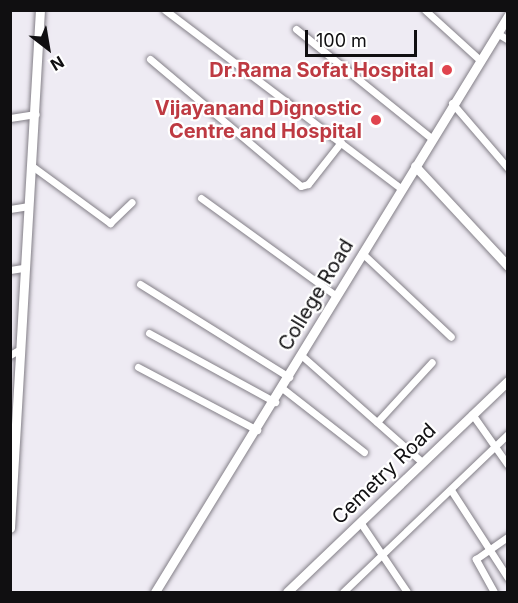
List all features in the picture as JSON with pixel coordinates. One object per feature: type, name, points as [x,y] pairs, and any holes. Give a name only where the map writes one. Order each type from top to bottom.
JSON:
[{"type":"street","points":[[10,528],[14,353],[36,114],[40,10]]},
{"type":"street","points":[[165,10],[402,189]]},
{"type":"street","points":[[425,10],[480,60]]},
{"type":"street","name":"College Road","points":[[155,592],[275,402],[335,295],[507,16]]},
{"type":"street","points":[[296,29],[431,138]]},
{"type":"street","points":[[496,33],[507,40]]},
{"type":"street","points":[[150,59],[301,186],[308,184],[341,142]]},
{"type":"street","points":[[452,103],[507,168]]},
{"type":"street","points":[[10,118],[36,114]]},
{"type":"street","points":[[32,166],[110,223],[132,202]]},
{"type":"street","points":[[415,166],[507,266]]},
{"type":"street","points":[[201,198],[335,295]]},
{"type":"street","points":[[10,209],[29,206]]},
{"type":"street","points":[[362,253],[451,337]]},
{"type":"street","points":[[10,270],[23,268]]},
{"type":"street","points":[[141,284],[289,377]]},
{"type":"street","points":[[149,333],[275,402]]},
{"type":"street","points":[[301,355],[422,462]]},
{"type":"street","points":[[378,422],[432,363]]},
{"type":"street","points":[[138,367],[257,430]]},
{"type":"street","name":"Cemetry Road","points":[[287,592],[507,381]]},
{"type":"street","points":[[282,388],[364,452]]},
{"type":"street","points":[[472,414],[507,465]]},
{"type":"street","points":[[343,592],[507,434]]},
{"type":"street","points":[[451,490],[507,578]]},
{"type":"street","points":[[360,522],[407,592]]},
{"type":"street","points":[[494,592],[476,561],[507,537]]},
{"type":"place","name":"Dr.Rama Sofat Hospital","points":[[447,70]]},
{"type":"place","name":"Vijayanand Dignostic Centre and Hospital","points":[[376,120]]}]
